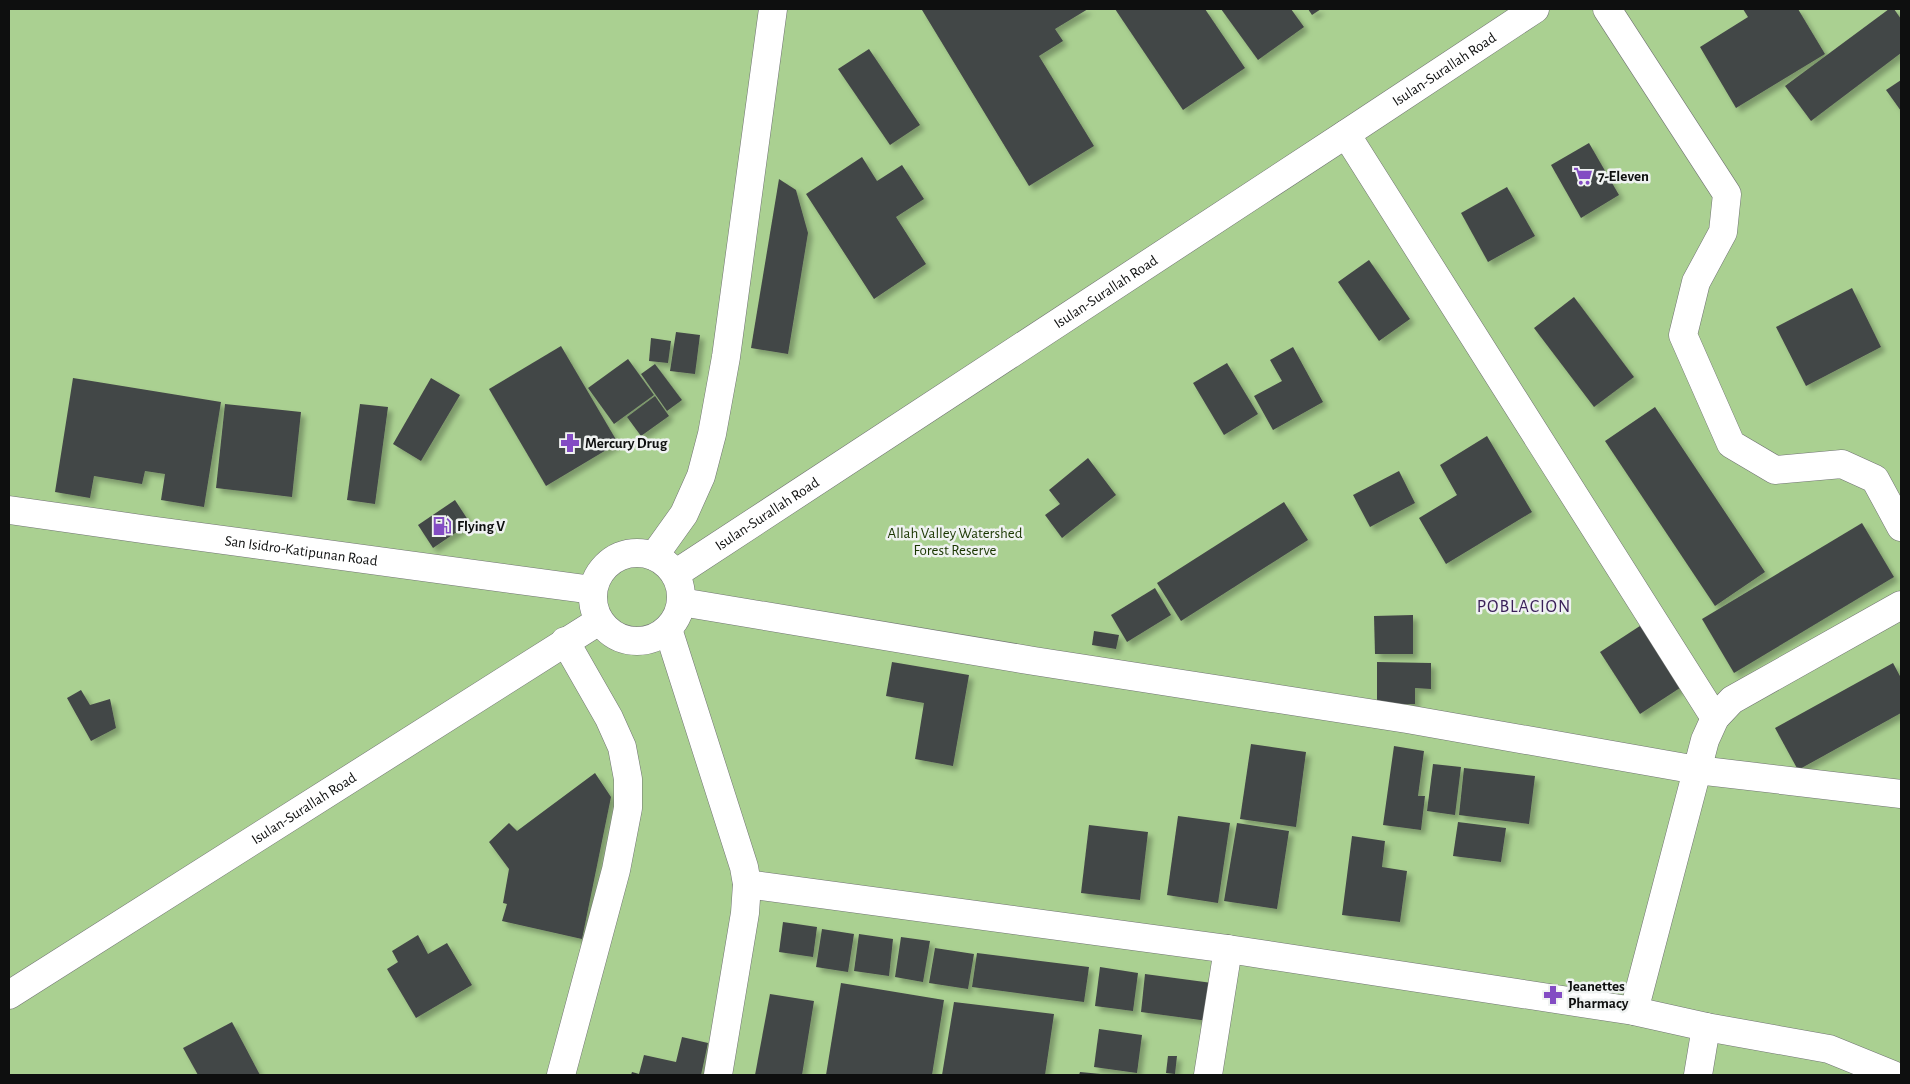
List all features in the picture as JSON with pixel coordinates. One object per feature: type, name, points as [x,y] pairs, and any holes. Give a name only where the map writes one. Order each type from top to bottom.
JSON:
[{"type":"main road","points":[[654,556],[684,514],[701,476],[712,434],[727,347],[773,9]]},
{"type":"main road","name":"Isulan-Surallah Road","points":[[675,574],[1535,9]]},
{"type":"main road","points":[[1607,9],[1727,194],[1723,232],[1696,282],[1683,335],[1731,444],[1775,470],[1842,464],[1875,479],[1901,527]]},
{"type":"main road","points":[[1346,134],[1715,718]]},
{"type":"main road","name":"San Isidro-Katipunan Road","points":[[9,510],[593,590]]},
{"type":"main road","points":[[641,553],[654,556],[666,563],[675,574],[680,587],[681,602],[677,616],[668,629],[659,636],[637,642],[615,636],[598,621],[593,606],[593,590],[596,577],[604,566],[615,558],[627,554],[641,553]]},
{"type":"main road","points":[[681,602],[1034,661],[1407,719],[1697,770],[1901,794]]},
{"type":"main road","points":[[1634,1011],[1705,740],[1715,718],[1732,700],[1901,605]]},
{"type":"main road","name":"Isulan-Surallah Road","points":[[9,995],[598,621]]},
{"type":"main road","points":[[668,629],[744,867],[747,884],[745,912],[718,1075]]},
{"type":"main road","points":[[561,1075],[616,870],[628,808],[628,779],[622,747],[609,718],[565,641]]},
{"type":"main road","points":[[747,884],[1228,949],[1634,1011],[1706,1027],[1829,1049],[1892,1075]]},
{"type":"main road","points":[[1208,1075],[1228,949]]},
{"type":"main road","points":[[1698,1075],[1706,1027]]},
{"type":"green space","name":"Allah Valley Watershed Forest Reserve","points":[[9,9],[1901,9],[1901,1075],[9,1075]]},
{"type":"building","points":[[923,9],[1088,9],[1055,29],[1063,41],[1039,56],[1094,146],[1029,186]]},
{"type":"building","points":[[1115,9],[1205,9],[1245,68],[1183,110]]},
{"type":"building","points":[[1221,9],[1291,9],[1304,27],[1258,60]]},
{"type":"building","points":[[1308,9],[1321,9],[1312,15]]},
{"type":"building","points":[[1743,9],[1798,9],[1825,54],[1736,108],[1700,47],[1748,17]]},
{"type":"building","points":[[1889,9],[1894,9],[1901,19],[1901,53],[1811,121],[1785,86]]},
{"type":"building","points":[[869,49],[920,125],[890,145],[838,69]]},
{"type":"building","points":[[1901,80],[1901,111],[1886,90]]},
{"type":"building","points":[[1589,143],[1619,195],[1581,218],[1551,165]]},
{"type":"building","points":[[862,157],[877,181],[902,165],[924,199],[896,217],[926,264],[874,299],[806,194]]},
{"type":"building","points":[[779,179],[796,190],[808,233],[788,354],[751,348]]},
{"type":"building","points":[[1507,187],[1535,236],[1488,262],[1461,213]]},
{"type":"building","points":[[1369,260],[1410,319],[1379,341],[1338,282]]},
{"type":"building","points":[[1852,288],[1881,347],[1806,386],[1776,327]]},
{"type":"building","points":[[1574,297],[1634,377],[1594,407],[1534,328]]},
{"type":"building","points":[[676,332],[700,335],[695,374],[670,371]]},
{"type":"building","points":[[651,338],[671,341],[668,363],[649,361]]},
{"type":"building","points":[[561,346],[618,443],[546,486],[489,389]]},
{"type":"building","points":[[1293,347],[1323,402],[1273,430],[1254,396],[1282,381],[1270,360]]},
{"type":"building","points":[[628,359],[654,395],[614,424],[588,388]]},
{"type":"building","points":[[1227,363],[1258,414],[1224,435],[1193,383]]},
{"type":"building","points":[[655,364],[682,400],[667,411],[641,374]]},
{"type":"building","points":[[73,378],[221,402],[204,507],[161,500],[165,474],[145,471],[142,484],[94,476],[90,498],[55,492]]},
{"type":"building","points":[[431,378],[460,395],[421,461],[393,444]]},
{"type":"building","points":[[655,396],[669,416],[641,436],[627,417]]},
{"type":"building","points":[[225,404],[301,412],[292,497],[216,488]]},
{"type":"building","points":[[360,404],[388,407],[375,504],[347,500]]},
{"type":"building","points":[[1655,407],[1765,572],[1715,606],[1605,441]]},
{"type":"building","points":[[1487,436],[1532,512],[1446,564],[1419,518],[1457,495],[1440,465]]},
{"type":"building","points":[[1088,458],[1116,495],[1062,538],[1045,515],[1060,504],[1049,490]]},
{"type":"building","points":[[1399,471],[1415,503],[1370,527],[1353,495]]},
{"type":"building","points":[[455,500],[470,523],[433,548],[418,525]]},
{"type":"building","points":[[1284,502],[1308,540],[1181,621],[1157,583]]},
{"type":"building","points":[[1862,523],[1894,577],[1734,673],[1702,619]]},
{"type":"building","points":[[1155,588],[1171,615],[1127,642],[1111,615]]},
{"type":"building","points":[[1413,615],[1413,654],[1375,654],[1374,616]]},
{"type":"building","points":[[1646,622],[1686,684],[1640,714],[1600,652]]},
{"type":"building","points":[[1094,631],[1119,635],[1116,649],[1092,645]]},
{"type":"building","points":[[892,662],[969,675],[953,766],[915,759],[924,703],[886,696]]},
{"type":"building","points":[[1377,662],[1431,663],[1431,689],[1415,688],[1415,704],[1377,704]]},
{"type":"building","points":[[1893,663],[1901,678],[1901,713],[1798,770],[1775,728]]},
{"type":"building","points":[[81,690],[90,705],[110,699],[116,728],[91,741],[67,698]]},
{"type":"building","points":[[1251,744],[1306,752],[1296,827],[1240,819]]},
{"type":"building","points":[[1394,746],[1424,751],[1418,796],[1425,796],[1421,830],[1383,825]]},
{"type":"building","points":[[1433,764],[1461,767],[1455,815],[1427,811]]},
{"type":"building","points":[[1464,768],[1535,776],[1529,824],[1459,815]]},
{"type":"building","points":[[595,773],[611,797],[582,939],[502,921],[507,904],[503,903],[509,869],[489,842],[509,823],[517,831]]},
{"type":"building","points":[[1178,816],[1230,823],[1218,903],[1167,895]]},
{"type":"building","points":[[1458,822],[1506,828],[1501,862],[1453,856]]},
{"type":"building","points":[[1237,823],[1289,831],[1277,909],[1224,901]]},
{"type":"building","points":[[1089,825],[1148,832],[1140,900],[1081,893]]},
{"type":"building","points":[[1352,836],[1385,841],[1382,867],[1407,871],[1400,922],[1342,915]]},
{"type":"building","points":[[783,922],[817,927],[813,957],[779,952]]},
{"type":"building","points":[[822,929],[854,934],[848,972],[816,967]]},
{"type":"building","points":[[859,934],[893,939],[889,976],[854,971]]},
{"type":"building","points":[[418,935],[428,954],[447,943],[472,985],[416,1018],[387,969],[398,962],[392,951]]},
{"type":"building","points":[[901,937],[930,941],[923,982],[895,977]]},
{"type":"building","points":[[935,948],[974,954],[968,989],[929,983]]},
{"type":"building","points":[[977,953],[1089,967],[1084,1002],[972,987]]},
{"type":"building","points":[[1100,967],[1138,973],[1133,1011],[1095,1006]]},
{"type":"building","points":[[1145,974],[1212,983],[1208,1021],[1141,1012]]},
{"type":"building","points":[[841,983],[944,1000],[932,1075],[826,1075]]},
{"type":"building","points":[[770,994],[814,1001],[802,1075],[755,1075]]},
{"type":"building","points":[[954,1002],[1054,1014],[1045,1075],[942,1075]]},
{"type":"building","points":[[232,1022],[260,1075],[198,1075],[183,1048]]},
{"type":"building","points":[[1099,1029],[1142,1035],[1137,1073],[1094,1067]]},
{"type":"building","points":[[682,1037],[708,1043],[701,1075],[631,1075],[632,1072],[639,1074],[644,1055],[676,1062]]},
{"type":"building","points":[[1168,1056],[1177,1056],[1175,1074],[1166,1073]]},
{"type":"building","points":[[1080,1072],[1101,1074],[1101,1075],[1079,1075]]},
{"type":"place","name":"7-Eleven","points":[[1583,176]]},
{"type":"place","name":"Mercury Drug","points":[[570,443]]},
{"type":"place","name":"Flying V","points":[[442,526]]},
{"type":"place","name":"Jeanettes Pharmacy","points":[[1553,995]]},
{"type":"district","name":"POBLACION","points":[[1524,606]]}]
